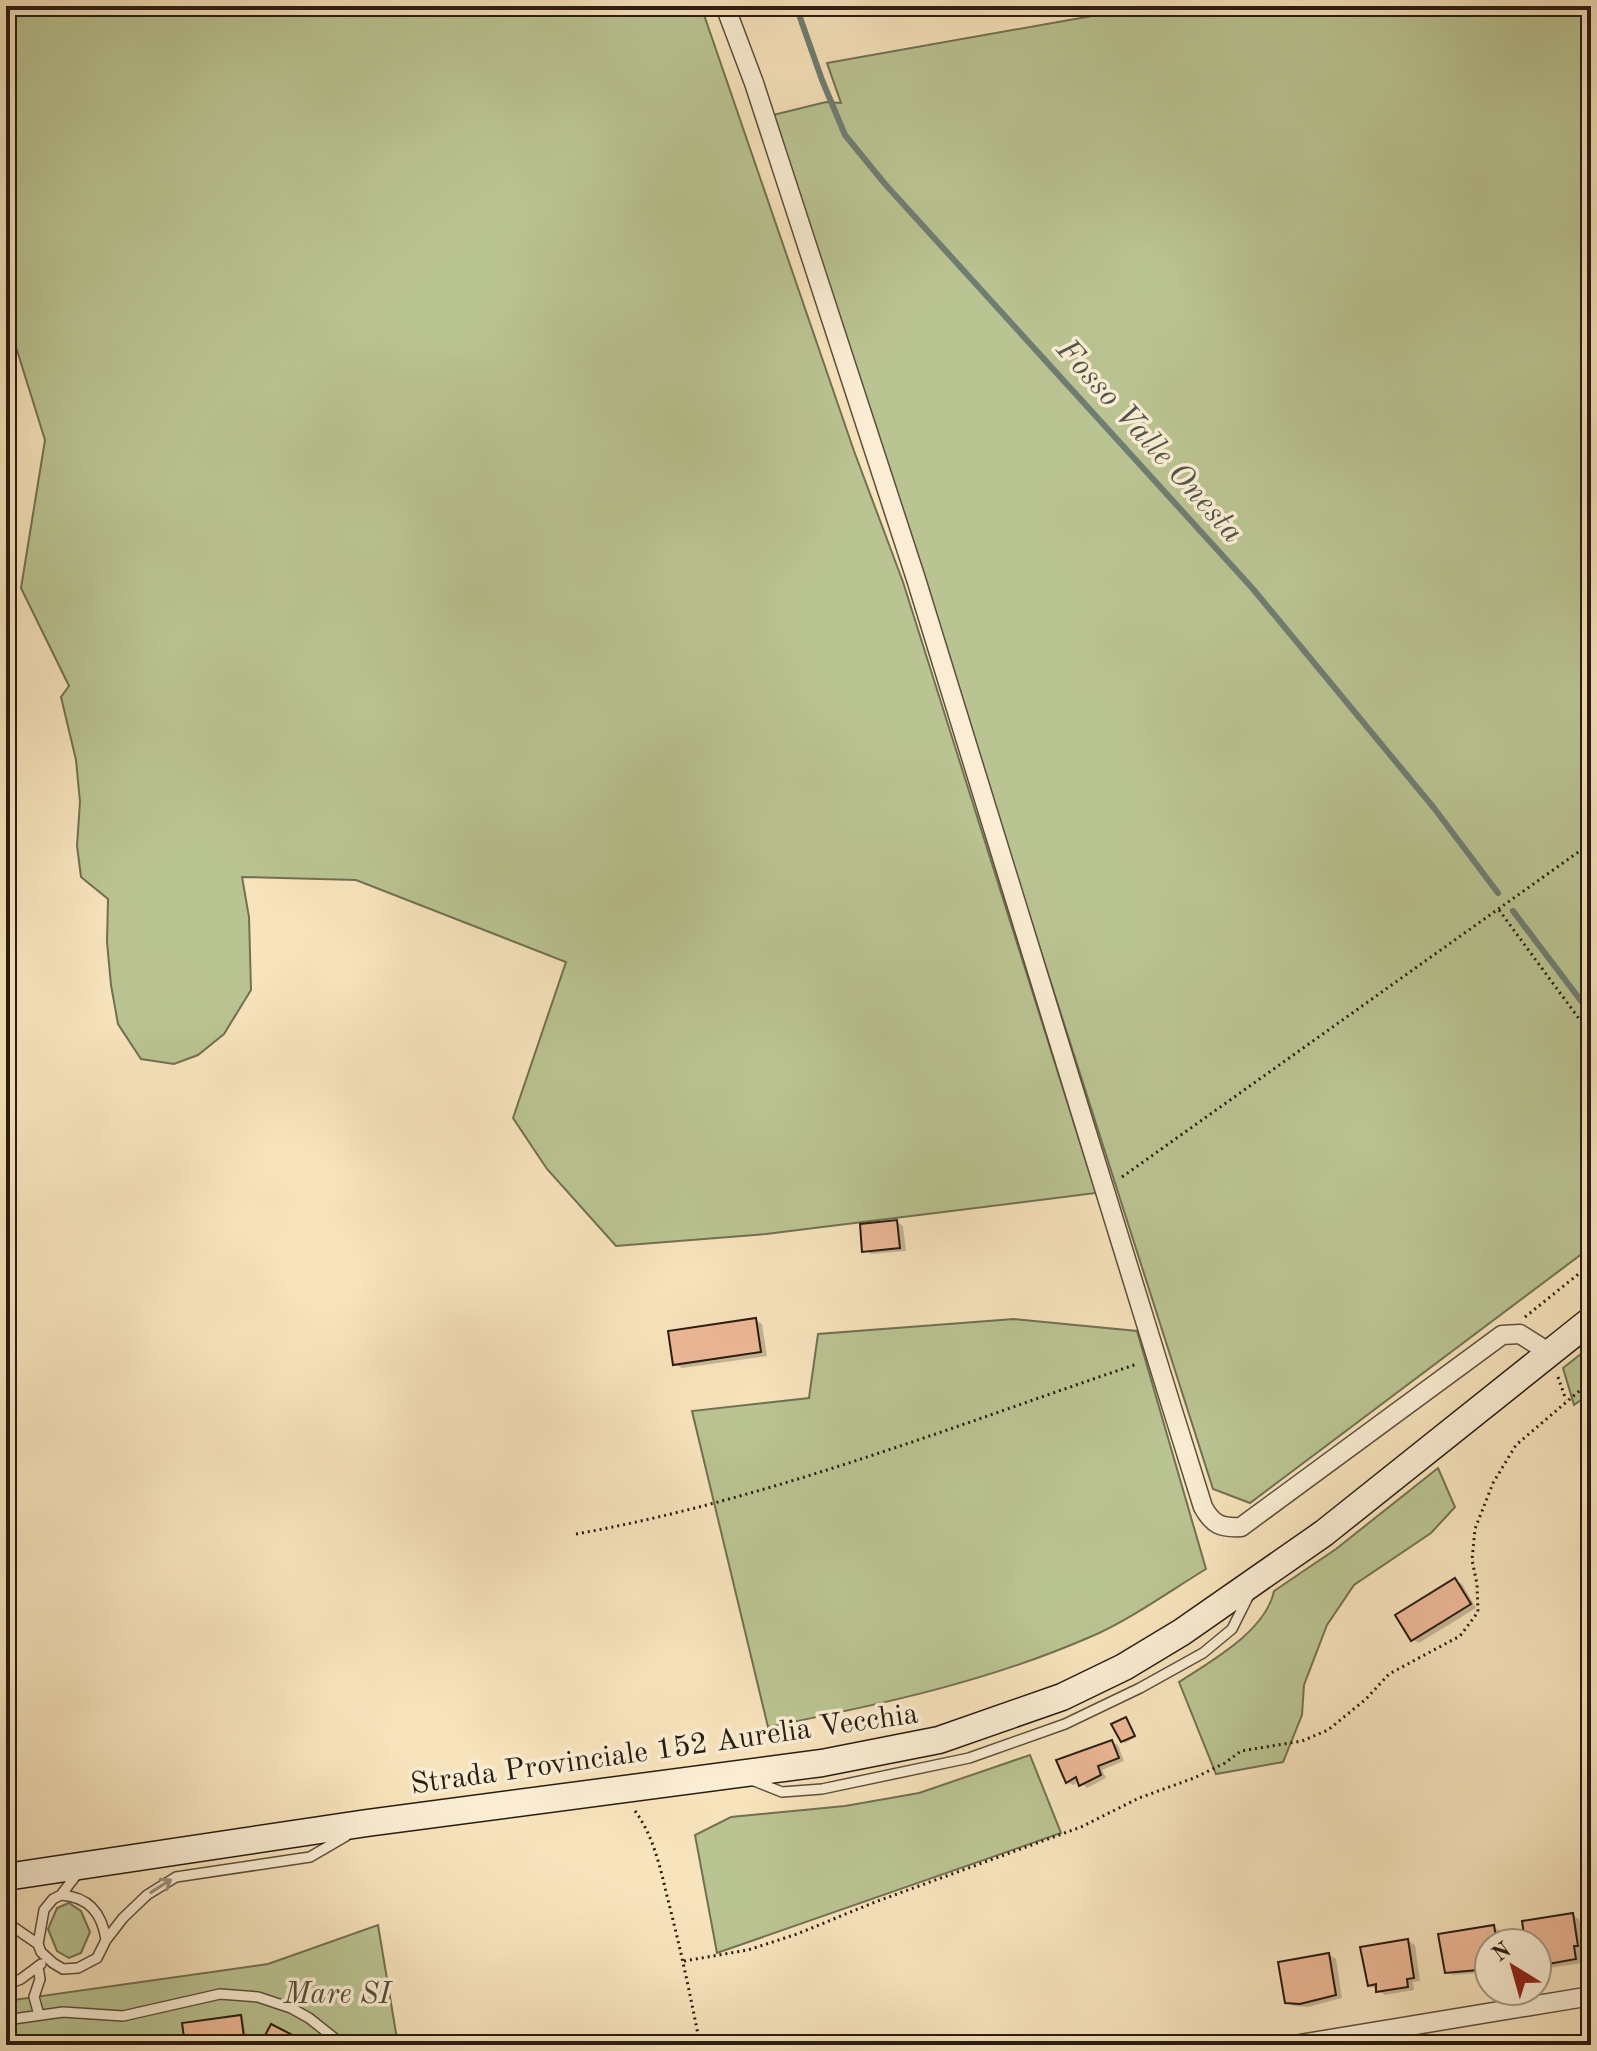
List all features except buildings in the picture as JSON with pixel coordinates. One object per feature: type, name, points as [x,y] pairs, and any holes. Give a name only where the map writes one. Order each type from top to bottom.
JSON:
[{"type":"main road","name":"Strada Provinciale 152 Aurelia Vecchia","points":[[38,1881],[89,1864],[367,1823],[822,1763],[939,1740],[1062,1697],[1124,1667],[1171,1639],[1324,1533],[1591,1320]]},
{"type":"street","points":[[725,6],[754,83],[911,564],[1156,1357],[1203,1507],[1210,1519],[1221,1528],[1241,1527],[1502,1335],[1520,1334],[1550,1353]]},
{"type":"street","points":[[1294,2045],[1591,1996]]},
{"type":"lane","points":[[6,1922],[38,1944],[46,1958],[63,1969],[78,1968],[97,1958],[123,1918],[147,1895],[176,1877],[310,1857],[367,1823]]},
{"type":"lane","points":[[38,1881],[92,1905],[103,1925],[106,1940]]},
{"type":"lane","points":[[38,1881],[53,1899],[44,1910],[38,1944]]},
{"type":"lane","points":[[6,1985],[38,1967],[46,1958]]},
{"type":"lane","points":[[38,1967],[40,1979],[34,1997],[39,2015]]},
{"type":"lane","points":[[6,2020],[63,2012],[123,2016],[220,1994],[258,1997],[300,2013],[343,2045]]},
{"type":"path","points":[[1103,1183],[1121,1178],[1591,843]]},
{"type":"path","points":[[1499,910],[1591,1035]]},
{"type":"path","points":[[1502,1335],[1591,1264]]},
{"type":"path","points":[[576,1534],[798,1479],[1156,1357]]},
{"type":"path","points":[[684,1961],[748,1950],[797,1934],[875,1902],[1081,1827],[1139,1798],[1194,1778],[1225,1763],[1241,1751],[1302,1741],[1328,1730],[1366,1699],[1389,1674],[1460,1636],[1478,1612],[1472,1560],[1475,1529],[1493,1483],[1516,1445],[1591,1381]]},
{"type":"path","points":[[622,1791],[646,1826],[655,1848],[684,1961],[700,2045]]},
{"type":"path","points":[[6,1827],[38,1881]]},
{"type":"green space","points":[[6,6],[701,6],[854,451],[903,582],[1096,1193],[766,1234],[616,1246],[547,1169],[513,1118],[566,962],[356,880],[242,877],[249,917],[251,990],[224,1034],[198,1055],[174,1064],[141,1059],[118,1024],[107,942],[108,899],[81,877],[77,846],[80,802],[76,760],[61,697],[69,686],[21,588],[45,440],[6,315]]},
{"type":"green space","points":[[1148,6],[1591,6],[1591,1247],[1250,1503],[1213,1489],[773,115],[826,102],[841,103],[827,63]]},
{"type":"green space","points":[[1014,1319],[1137,1331],[1206,1569],[1119,1623],[1051,1653],[932,1691],[768,1727],[692,1411],[809,1398],[818,1334]]},
{"type":"green space","points":[[1591,1346],[1591,1393],[1574,1405],[1563,1368]]},
{"type":"green space","points":[[1438,1468],[1455,1507],[1431,1533],[1354,1585],[1327,1625],[1304,1685],[1302,1715],[1283,1762],[1216,1774],[1179,1682],[1221,1655],[1249,1632],[1269,1606],[1274,1591],[1336,1549]]},
{"type":"green space","points":[[1030,1755],[1061,1833],[717,1953],[695,1835],[731,1817],[845,1806],[919,1793]]},
{"type":"green space","points":[[69,1903],[81,1911],[90,1932],[81,1953],[69,1958],[57,1951],[48,1929],[57,1908]]},
{"type":"green space","name":"Mare SI","points":[[378,1925],[398,2045],[6,2045],[6,2001],[268,1964]]},
{"type":"waterway","name":"Fosso Valle Onesta","points":[[796,6],[845,135],[885,184],[1253,589],[1434,808],[1498,893]]},
{"type":"waterway","name":"Fosso Valle Onesta","points":[[1513,911],[1591,1014]]}]
